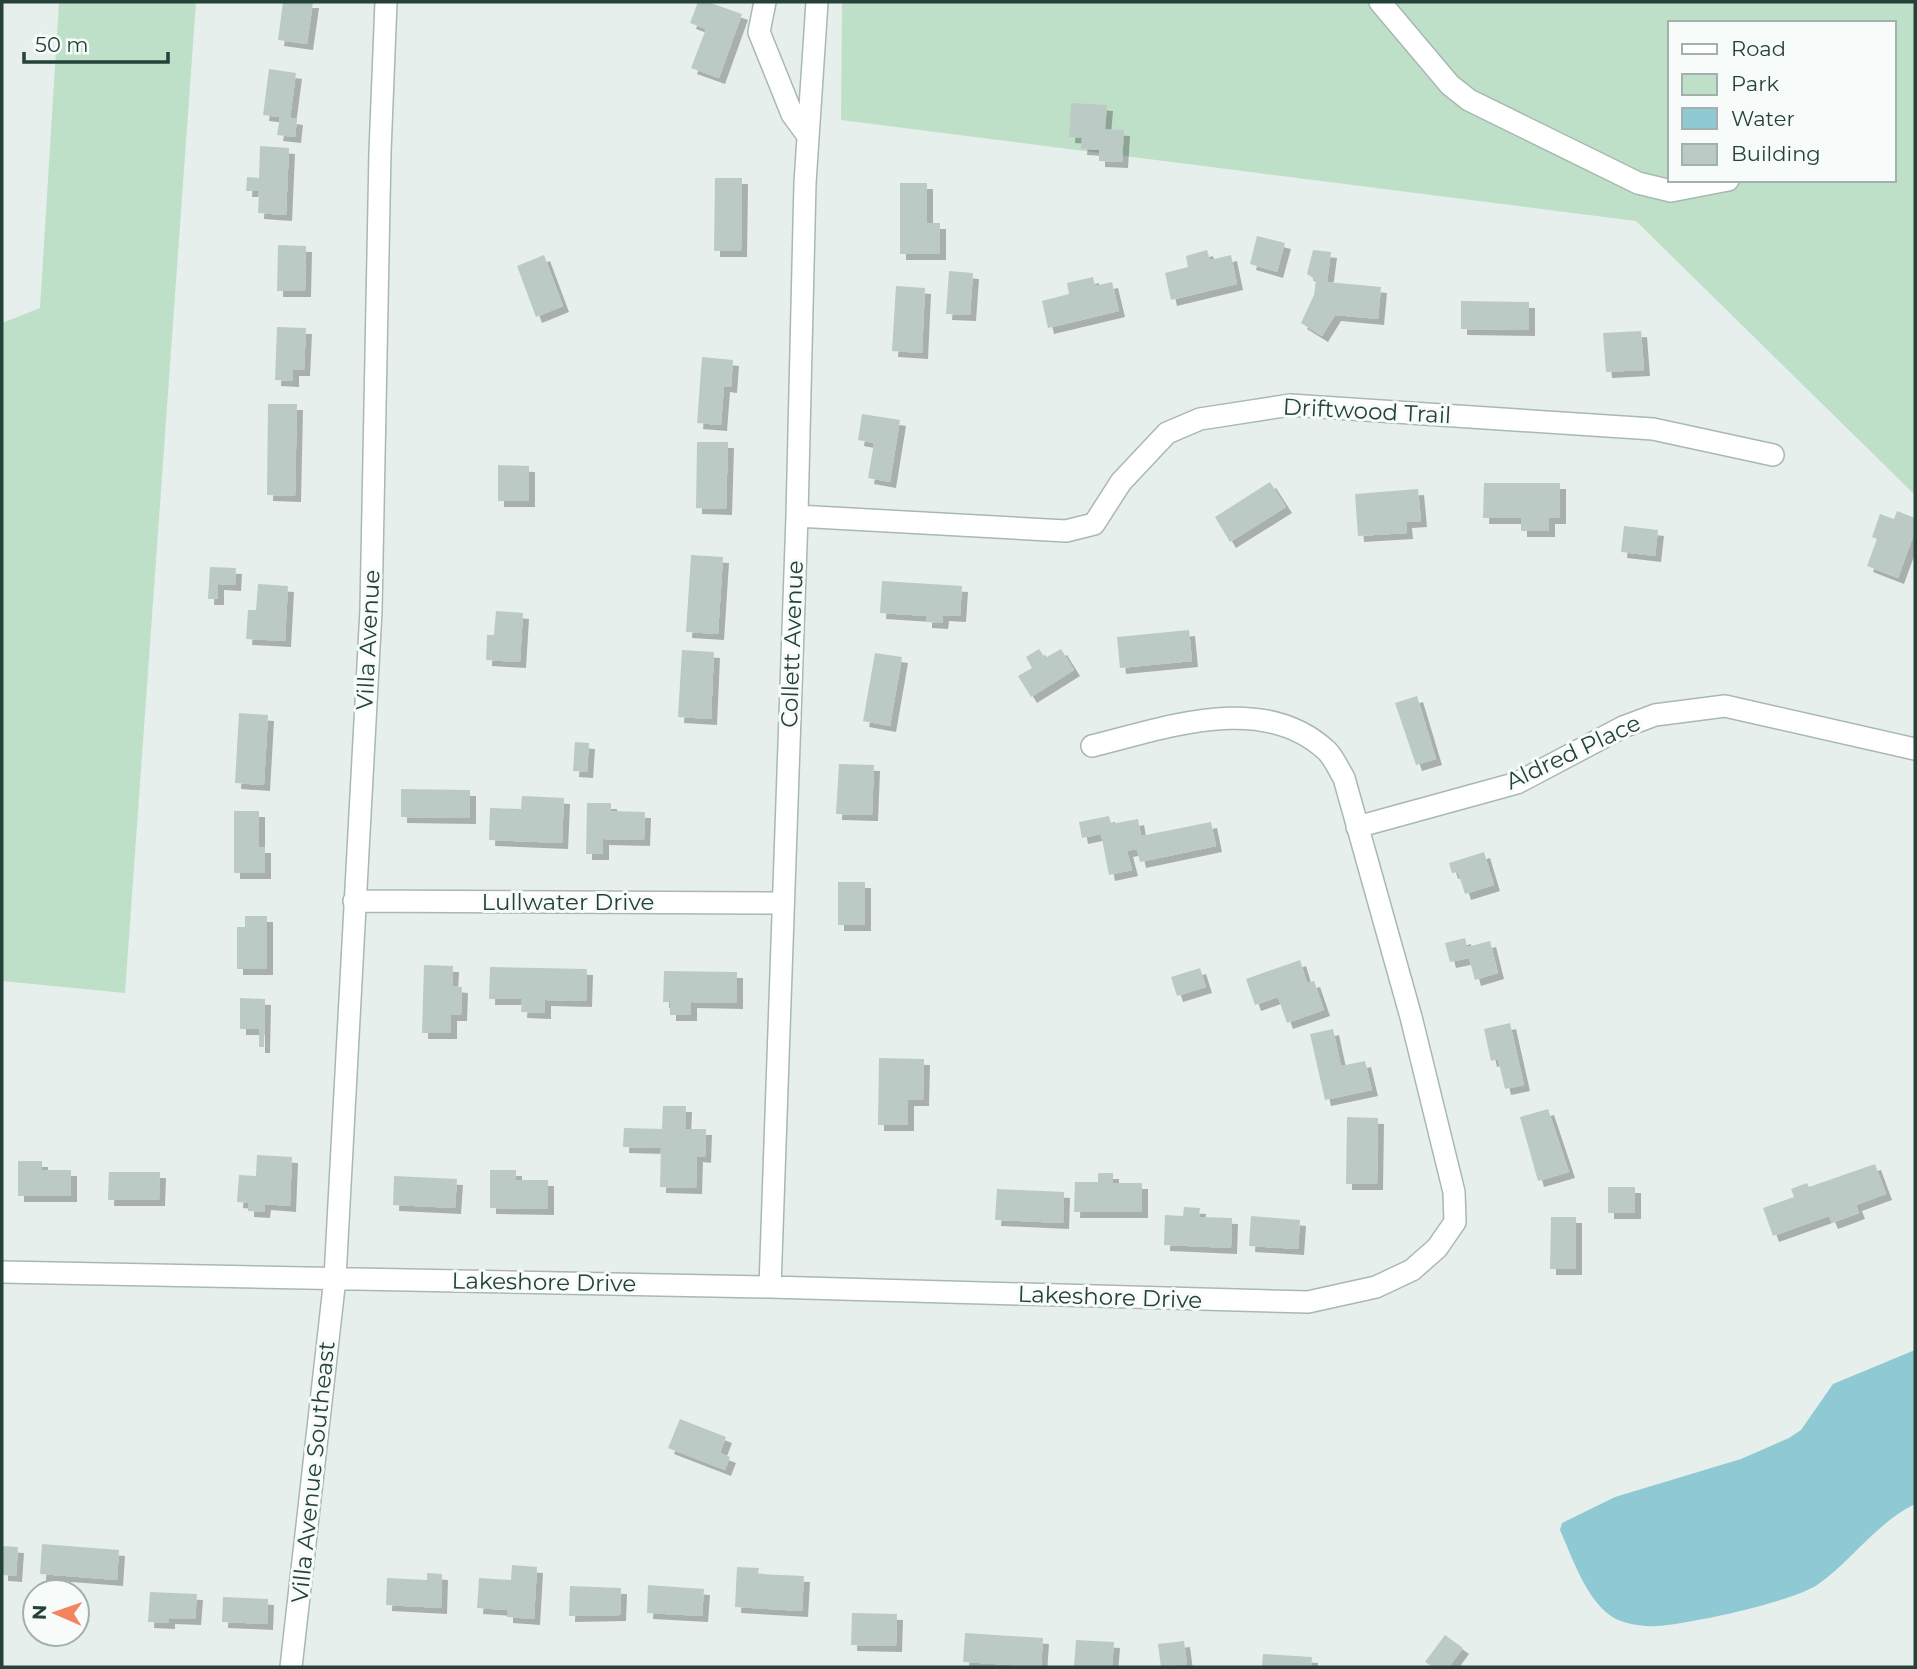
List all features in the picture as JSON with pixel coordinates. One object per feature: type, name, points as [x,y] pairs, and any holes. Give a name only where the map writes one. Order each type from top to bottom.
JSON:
[{"type":"street","name":"Villa Avenue","points":[[335,1278],[371,610],[380,152],[386,2]]},
{"type":"street","points":[[765,2],[759,32],[792,114],[808,136]]},
{"type":"street","name":"Collett Avenue","points":[[770,1287],[808,136],[817,2]]},
{"type":"street","points":[[1380,2],[1450,85],[1469,100],[1638,183],[1671,191],[1718,182]]},
{"type":"street","name":"Driftwood Trail","points":[[797,516],[1066,531],[1094,524],[1121,482],[1167,433],[1200,419],[1290,405],[1653,429],[1773,456]]},
{"type":"street","name":"Aldred Place","points":[[1357,827],[1517,783],[1623,727],[1655,715],[1725,706],[1915,749]]},
{"type":"street","name":"Lakeshore Drive","points":[[2,1272],[770,1287],[1308,1303],[1376,1287],[1412,1270],[1437,1248],[1455,1222],[1454,1192],[1414,1030],[1344,778],[1329,753],[1303,733],[1266,720],[1234,718],[1177,725],[1092,746]]},
{"type":"street","name":"Lullwater Drive","points":[[354,901],[782,904]]},
{"type":"street","name":"Villa Avenue Southeast","points":[[291,1667],[335,1278]]},
{"type":"green space","points":[[59,2],[196,2],[125,993],[2,981],[2,323],[40,308]]},
{"type":"green space","points":[[842,2],[1915,2],[1915,495],[1636,221],[841,120]]},
{"type":"water","points":[[1915,1350],[1915,1504],[1888,1521],[1830,1575],[1804,1592],[1764,1605],[1672,1624],[1640,1625],[1621,1621],[1602,1609],[1581,1577],[1560,1530],[1562,1523],[1615,1497],[1741,1459],[1789,1438],[1801,1430],[1833,1384]]},
{"type":"building","points":[[283,2],[313,2],[307,44],[278,40]]},
{"type":"building","points":[[698,2],[708,2],[742,14],[719,78],[691,68],[706,29],[690,23]]},
{"type":"building","points":[[269,69],[296,73],[290,118],[297,119],[295,137],[277,135],[280,117],[263,115]]},
{"type":"building","points":[[1071,103],[1107,105],[1105,129],[1124,130],[1122,162],[1099,161],[1099,150],[1081,149],[1082,138],[1069,137]]},
{"type":"building","points":[[260,146],[289,148],[286,215],[258,213],[259,191],[246,191],[247,177],[259,178]]},
{"type":"building","points":[[715,178],[742,178],[741,251],[714,251]]},
{"type":"building","points":[[900,183],[927,183],[927,223],[940,223],[940,254],[900,254]]},
{"type":"building","points":[[1257,236],[1285,243],[1277,272],[1250,264]]},
{"type":"building","points":[[278,245],[306,246],[305,291],[277,291]]},
{"type":"building","points":[[1207,250],[1210,260],[1231,255],[1237,284],[1171,300],[1165,273],[1188,267],[1186,256]]},
{"type":"building","points":[[1313,250],[1331,252],[1327,282],[1381,287],[1378,319],[1335,315],[1322,336],[1301,323],[1314,295],[1316,280],[1307,274]]},
{"type":"building","points":[[544,255],[563,306],[536,317],[517,266]]},
{"type":"building","points":[[949,271],[973,273],[970,315],[946,314]]},
{"type":"building","points":[[1093,277],[1095,286],[1112,282],[1119,311],[1048,328],[1042,301],[1069,294],[1067,283]]},
{"type":"building","points":[[896,286],[925,288],[922,353],[892,351]]},
{"type":"building","points":[[1461,301],[1529,302],[1529,330],[1461,329]]},
{"type":"building","points":[[277,327],[306,328],[304,370],[293,370],[293,381],[275,380]]},
{"type":"building","points":[[1641,331],[1644,370],[1606,372],[1603,333]]},
{"type":"building","points":[[702,357],[733,360],[731,387],[724,386],[721,425],[697,423]]},
{"type":"building","points":[[268,404],[297,404],[295,496],[267,495]]},
{"type":"building","points":[[862,414],[900,420],[890,482],[868,478],[874,443],[858,440]]},
{"type":"building","points":[[697,442],[728,442],[726,509],[696,508]]},
{"type":"building","points":[[498,465],[529,466],[529,501],[498,501]]},
{"type":"building","points":[[1270,482],[1286,507],[1230,542],[1215,517]]},
{"type":"building","points":[[1484,483],[1560,483],[1560,518],[1549,518],[1549,531],[1521,531],[1521,518],[1483,518]]},
{"type":"building","points":[[1418,489],[1421,521],[1406,522],[1407,533],[1358,536],[1355,494]]},
{"type":"building","points":[[1897,511],[1915,518],[1915,531],[1898,578],[1867,566],[1877,539],[1872,537],[1880,514],[1894,519]]},
{"type":"building","points":[[1624,526],[1658,530],[1655,556],[1621,552]]},
{"type":"building","points":[[691,555],[723,557],[718,634],[686,632]]},
{"type":"building","points":[[210,567],[236,568],[235,585],[218,584],[218,599],[208,599]]},
{"type":"building","points":[[882,581],[962,586],[960,616],[943,615],[942,623],[926,622],[926,616],[880,613]]},
{"type":"building","points":[[258,584],[288,586],[285,641],[246,639],[248,610],[256,610]]},
{"type":"building","points":[[496,611],[523,613],[520,662],[486,660],[487,635],[494,635]]},
{"type":"building","points":[[1189,630],[1192,661],[1120,668],[1117,637]]},
{"type":"building","points":[[1039,649],[1045,658],[1061,649],[1074,670],[1031,697],[1018,676],[1032,668],[1026,657]]},
{"type":"building","points":[[682,650],[714,652],[711,719],[678,717]]},
{"type":"building","points":[[875,653],[902,657],[890,726],[863,721]]},
{"type":"building","points":[[1417,696],[1436,759],[1416,765],[1395,703]]},
{"type":"building","points":[[239,713],[268,715],[264,785],[235,783]]},
{"type":"building","points":[[575,742],[589,743],[587,772],[573,771]]},
{"type":"building","points":[[839,764],[874,765],[872,815],[836,814]]},
{"type":"building","points":[[401,789],[470,790],[470,818],[401,817]]},
{"type":"building","points":[[522,796],[564,798],[562,843],[489,840],[490,808],[521,809]]},
{"type":"building","points":[[587,803],[611,803],[611,811],[645,812],[644,840],[603,839],[603,854],[586,854]]},
{"type":"building","points":[[234,811],[259,811],[259,847],[265,847],[265,873],[234,873]]},
{"type":"building","points":[[1109,816],[1111,824],[1138,819],[1141,836],[1211,822],[1216,846],[1140,862],[1137,849],[1127,851],[1132,870],[1109,875],[1101,834],[1082,838],[1079,822]]},
{"type":"building","points":[[1484,852],[1494,885],[1465,894],[1458,872],[1452,873],[1449,863]]},
{"type":"building","points":[[838,882],[865,882],[865,925],[838,925]]},
{"type":"building","points":[[245,916],[267,916],[267,969],[237,969],[237,927],[245,927]]},
{"type":"building","points":[[1465,938],[1467,947],[1490,941],[1498,973],[1475,980],[1469,958],[1450,962],[1445,943]]},
{"type":"building","points":[[1300,960],[1307,983],[1314,981],[1324,1010],[1287,1023],[1278,997],[1255,1005],[1246,979]]},
{"type":"building","points":[[424,965],[453,966],[452,986],[462,987],[461,1015],[451,1015],[451,1033],[422,1033]]},
{"type":"building","points":[[490,967],[587,969],[586,1001],[545,1000],[545,1013],[521,1012],[522,999],[489,999]]},
{"type":"building","points":[[1200,968],[1206,987],[1177,996],[1171,977]]},
{"type":"building","points":[[664,971],[737,972],[737,1003],[691,1002],[691,1015],[670,1015],[670,1002],[663,1002]]},
{"type":"building","points":[[240,998],[265,999],[264,1047],[259,1047],[259,1029],[240,1029]]},
{"type":"building","points":[[1510,1023],[1524,1085],[1505,1089],[1498,1059],[1491,1061],[1484,1029]]},
{"type":"building","points":[[1333,1029],[1341,1066],[1365,1061],[1372,1090],[1325,1100],[1310,1034]]},
{"type":"building","points":[[879,1058],[924,1059],[923,1100],[908,1100],[908,1125],[878,1125]]},
{"type":"building","points":[[663,1106],[686,1106],[685,1129],[706,1129],[705,1157],[697,1156],[696,1188],[660,1187],[661,1148],[623,1147],[624,1128],[662,1129]]},
{"type":"building","points":[[1548,1109],[1569,1172],[1538,1181],[1520,1117]]},
{"type":"building","points":[[1347,1117],[1378,1118],[1377,1184],[1346,1184]]},
{"type":"building","points":[[257,1155],[292,1157],[290,1206],[265,1204],[264,1212],[248,1211],[248,1203],[237,1202],[239,1175],[256,1176]]},
{"type":"building","points":[[18,1161],[42,1161],[42,1170],[71,1170],[71,1196],[18,1196]]},
{"type":"building","points":[[1875,1164],[1886,1194],[1856,1205],[1859,1213],[1832,1223],[1829,1216],[1773,1236],[1763,1208],[1794,1197],[1791,1189],[1807,1183],[1809,1187]]},
{"type":"building","points":[[490,1170],[516,1170],[516,1180],[548,1180],[548,1209],[490,1208]]},
{"type":"building","points":[[109,1172],[160,1172],[159,1200],[108,1200]]},
{"type":"building","points":[[1098,1173],[1113,1173],[1113,1183],[1142,1183],[1142,1212],[1074,1212],[1075,1182],[1098,1182]]},
{"type":"building","points":[[394,1176],[457,1179],[455,1208],[393,1205]]},
{"type":"building","points":[[1608,1187],[1635,1187],[1635,1213],[1608,1213]]},
{"type":"building","points":[[997,1189],[1064,1192],[1063,1223],[995,1220]]},
{"type":"building","points":[[1184,1207],[1200,1208],[1199,1217],[1232,1218],[1231,1248],[1164,1245],[1165,1215],[1183,1216]]},
{"type":"building","points":[[1251,1216],[1300,1220],[1298,1249],[1249,1246]]},
{"type":"building","points":[[1551,1217],[1576,1217],[1576,1269],[1550,1269]]},
{"type":"building","points":[[680,1419],[726,1437],[720,1453],[730,1457],[725,1470],[668,1448]]},
{"type":"building","points":[[42,1544],[119,1550],[117,1580],[40,1574]]},
{"type":"building","points":[[2,1546],[18,1547],[16,1576],[2,1575]]},
{"type":"building","points":[[512,1565],[537,1567],[534,1619],[507,1617],[507,1610],[477,1608],[479,1578],[511,1580]]},
{"type":"building","points":[[737,1567],[759,1568],[758,1574],[804,1576],[802,1611],[735,1607]]},
{"type":"building","points":[[427,1573],[442,1574],[441,1608],[386,1605],[387,1578],[427,1580]]},
{"type":"building","points":[[648,1585],[704,1589],[702,1616],[647,1613]]},
{"type":"building","points":[[570,1586],[621,1588],[620,1615],[569,1616]]},
{"type":"building","points":[[150,1592],[197,1594],[195,1619],[169,1618],[169,1623],[148,1622]]},
{"type":"building","points":[[223,1597],[268,1599],[267,1624],[222,1622]]},
{"type":"building","points":[[852,1613],[897,1614],[896,1646],[851,1645]]},
{"type":"building","points":[[965,1633],[1043,1638],[1041,1667],[963,1662]]},
{"type":"building","points":[[1445,1635],[1463,1648],[1449,1667],[1433,1667],[1425,1662]]},
{"type":"building","points":[[1076,1640],[1114,1642],[1112,1667],[1074,1667]]},
{"type":"building","points":[[1184,1641],[1187,1664],[1161,1667],[1158,1644]]},
{"type":"building","points":[[1263,1654],[1312,1657],[1311,1667],[1262,1667]]}]
